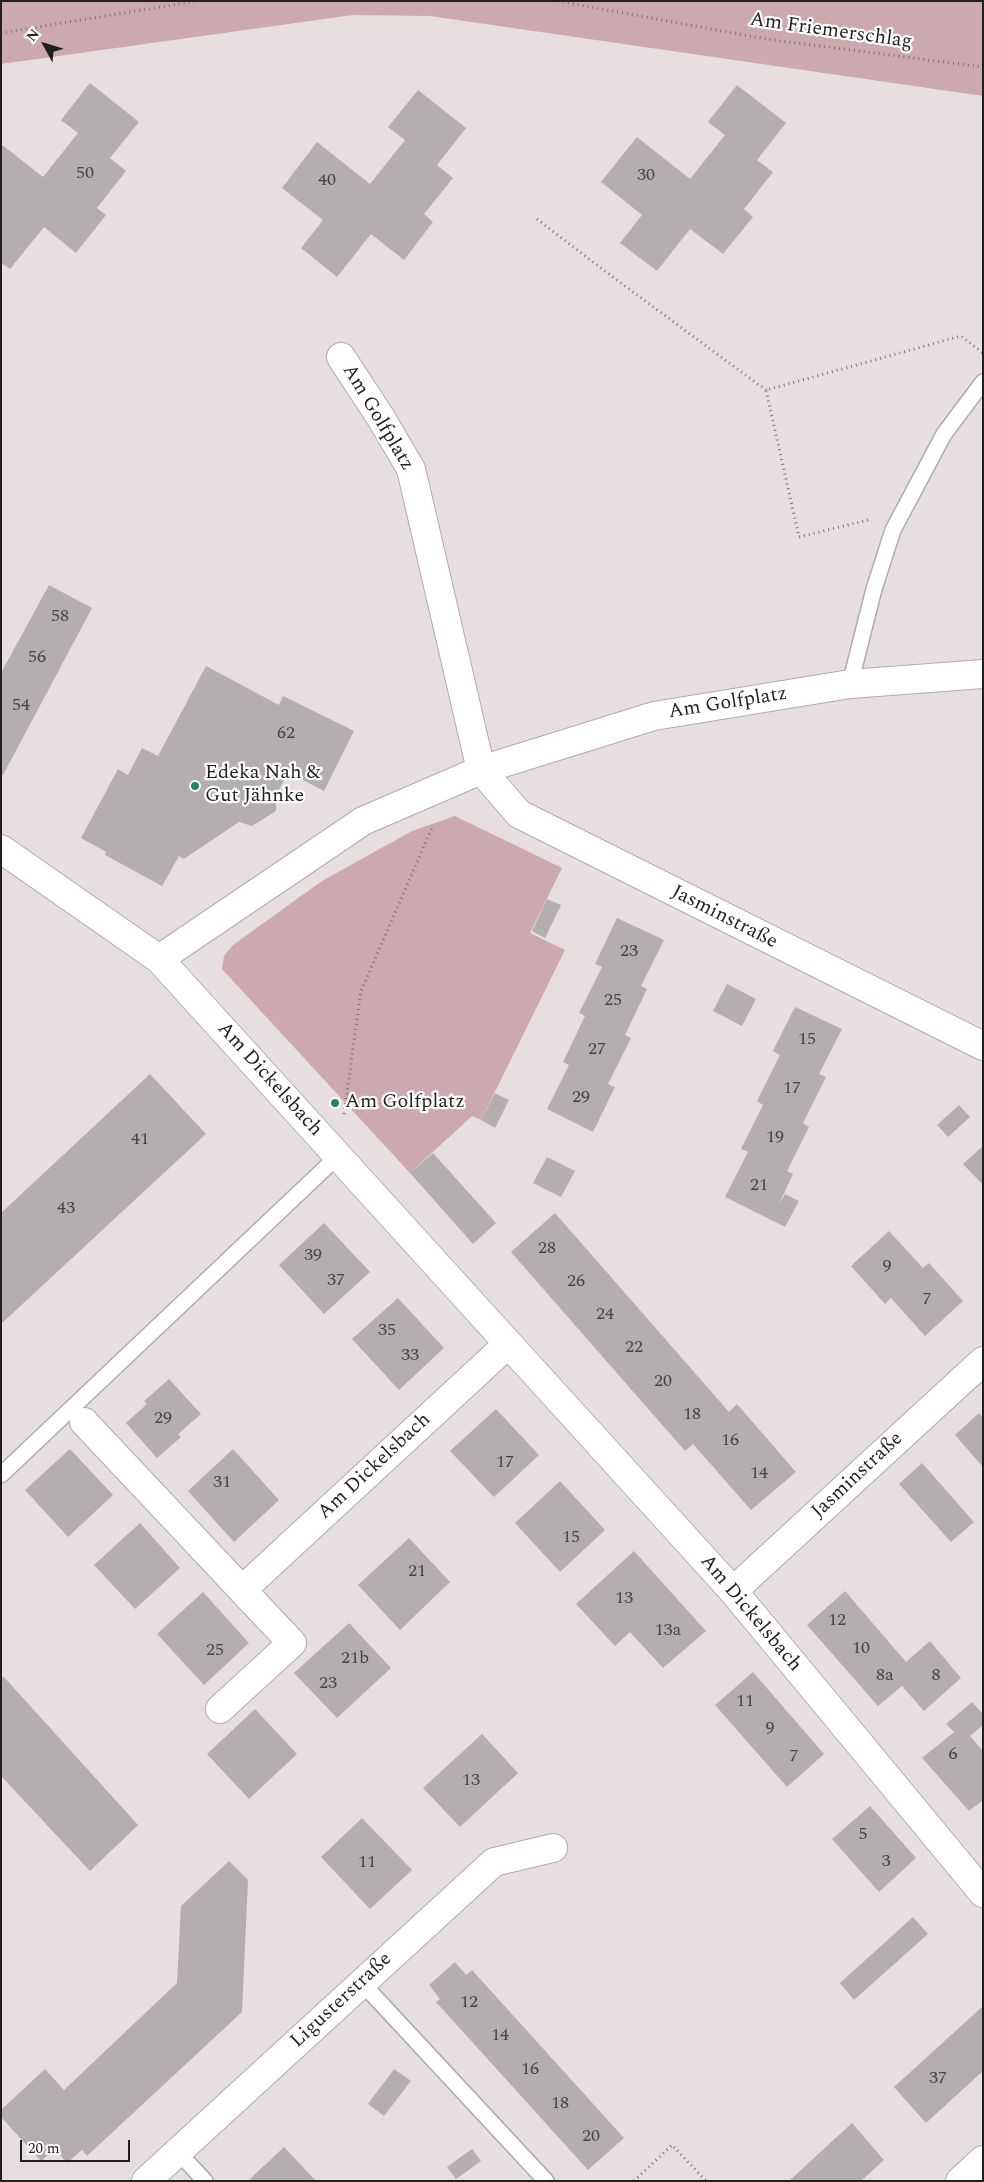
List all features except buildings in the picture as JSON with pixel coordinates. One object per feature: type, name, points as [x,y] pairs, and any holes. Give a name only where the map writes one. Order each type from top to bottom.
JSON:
[{"type":"street","name":"Am Golfplatz","points":[[340,357],[381,418],[411,469],[481,770]]},
{"type":"street","name":"Am Golfplatz","points":[[159,959],[363,821],[481,770],[654,716],[850,684],[983,674]]},
{"type":"street","name":"Jasminstraße","points":[[481,770],[519,814],[983,1046]]},
{"type":"street","name":"Am Dickelsbach","points":[[1,849],[159,959],[732,1591],[983,1892]]},
{"type":"street","name":"Am Dickelsbach","points":[[242,1590],[508,1344]]},
{"type":"street","name":"Jasminstraße","points":[[732,1591],[983,1361]]},
{"type":"street","points":[[84,1422],[292,1643],[220,1709]]},
{"type":"street","name":"Ligusterstraße","points":[[146,2181],[494,1862],[553,1848]]},
{"type":"street","points":[[960,2181],[983,2160]]},
{"type":"lane","points":[[850,684],[874,589],[893,530],[944,434],[983,382]]},
{"type":"lane","points":[[1,1475],[338,1156]]},
{"type":"lane","points":[[362,1982],[546,2181]]},
{"type":"lane","points":[[178,2152],[205,2181]]},
{"type":"path","points":[[1,33],[197,1]]},
{"type":"path","name":"Am Friemerschlag","points":[[558,1],[766,39],[983,67]]},
{"type":"path","points":[[537,219],[766,390],[799,537],[903,511]]},
{"type":"path","points":[[766,390],[961,336],[983,352]]},
{"type":"path","points":[[338,1156],[362,991],[434,824]]},
{"type":"path","points":[[634,2181],[672,2145],[706,2181]]},
{"type":"shaded area","points":[[1,1],[983,1],[983,96],[430,16],[353,15],[1,64]]},
{"type":"shaded area","points":[[455,816],[562,868],[530,933],[565,950],[481,1120],[472,1116],[410,1173],[222,969],[224,956],[233,945],[322,881],[412,831]]},
{"type":"place","name":"Edeka Nah & Gut Jähnke","points":[[195,786]]},
{"type":"place","name":"Am Golfplatz","points":[[335,1103]]}]
